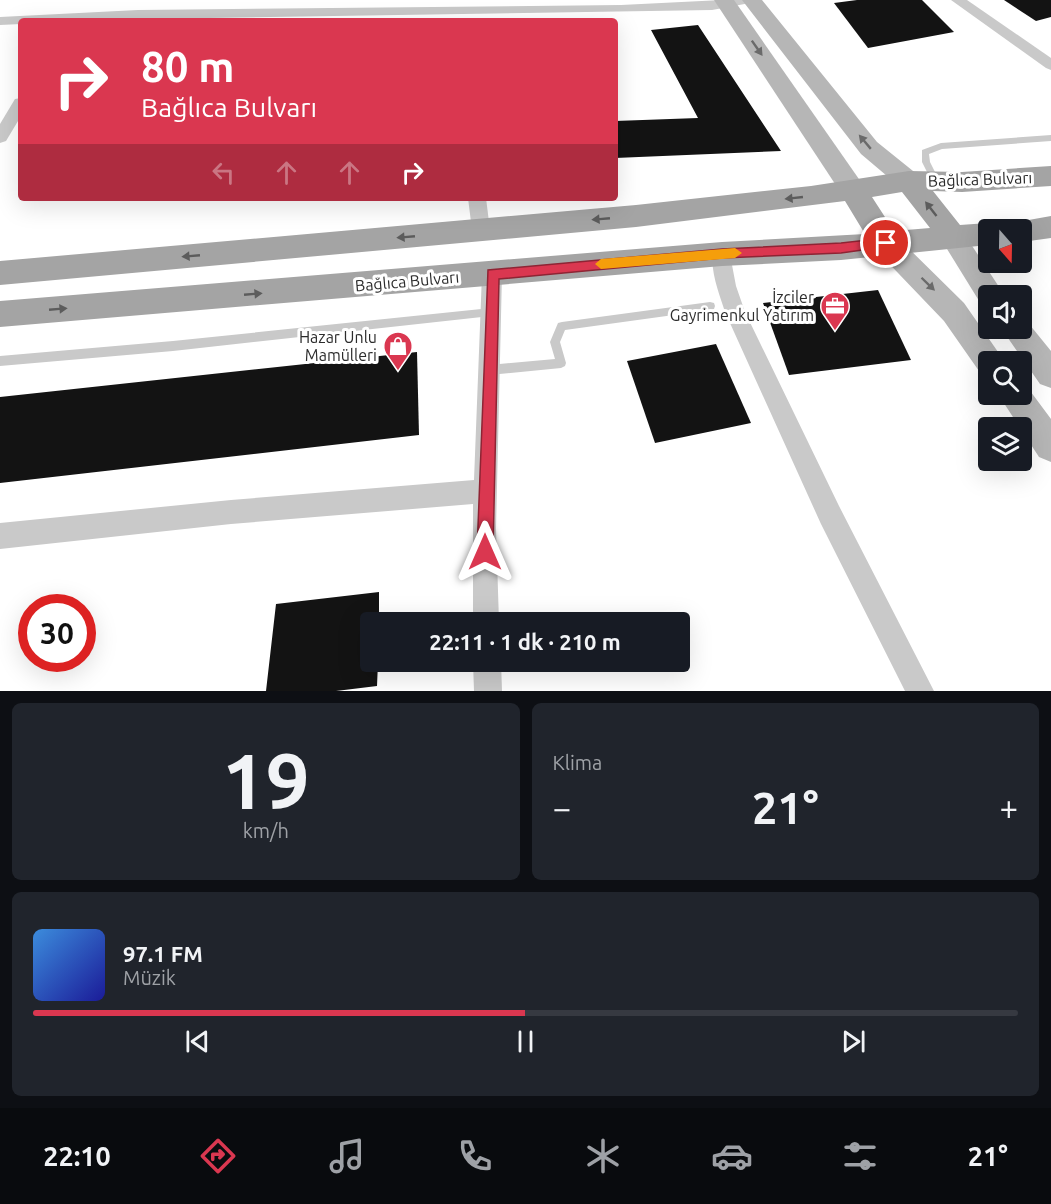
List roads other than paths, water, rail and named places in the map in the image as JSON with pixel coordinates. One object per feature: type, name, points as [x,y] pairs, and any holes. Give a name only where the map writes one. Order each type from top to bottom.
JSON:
[{"type":"main road","points":[[752,0],[869,148],[923,181],[952,236],[984,285]]},
{"type":"main road","points":[[732,1],[886,243],[948,305],[982,351]]},
{"type":"main road","name":"Bağlıca Bulvarı","points":[[852,189],[923,181],[1051,176]]},
{"type":"main road","points":[[0,273],[717,207],[852,189]]},
{"type":"main road","points":[[1032,230],[1051,227]]},
{"type":"main road","points":[[952,236],[978,235]]},
{"type":"main road","name":"Bağlıca Bulvarı","points":[[0,314],[722,254],[841,248],[952,236]]},
{"type":"main road","points":[[1024,339],[1051,374]]},
{"type":"main road","points":[[1022,405],[1051,446]]},
{"type":"street","points":[[69,0],[66,18],[137,7],[296,6],[452,10],[512,5],[621,9],[732,1]]},
{"type":"street","points":[[958,0],[1051,65]]},
{"type":"street","points":[[0,21],[18,20]]},
{"type":"street","points":[[1034,52],[1051,48]]},
{"type":"street","points":[[0,137],[18,108]]},
{"type":"street","points":[[477,201],[481,230]]},
{"type":"street","points":[[722,254],[726,286],[735,312],[830,515],[920,691]]},
{"type":"street","points":[[486,612],[486,491],[492,274]]},
{"type":"street","points":[[0,536],[231,512],[486,491]]},
{"type":"street","points":[[487,672],[488,691]]},
{"type":"lane","points":[[923,181],[925,152],[941,146],[1051,138]]},
{"type":"lane","points":[[489,370],[561,363],[555,342],[561,326],[710,306]]},
{"type":"lane","points":[[0,361],[173,346],[491,312]]},
{"type":"place","name":"İzciler Gayrimenkul Yatırım","points":[[835,332]]},
{"type":"place","name":"Hazar Unlu Mamülleri","points":[[398,372]]}]
